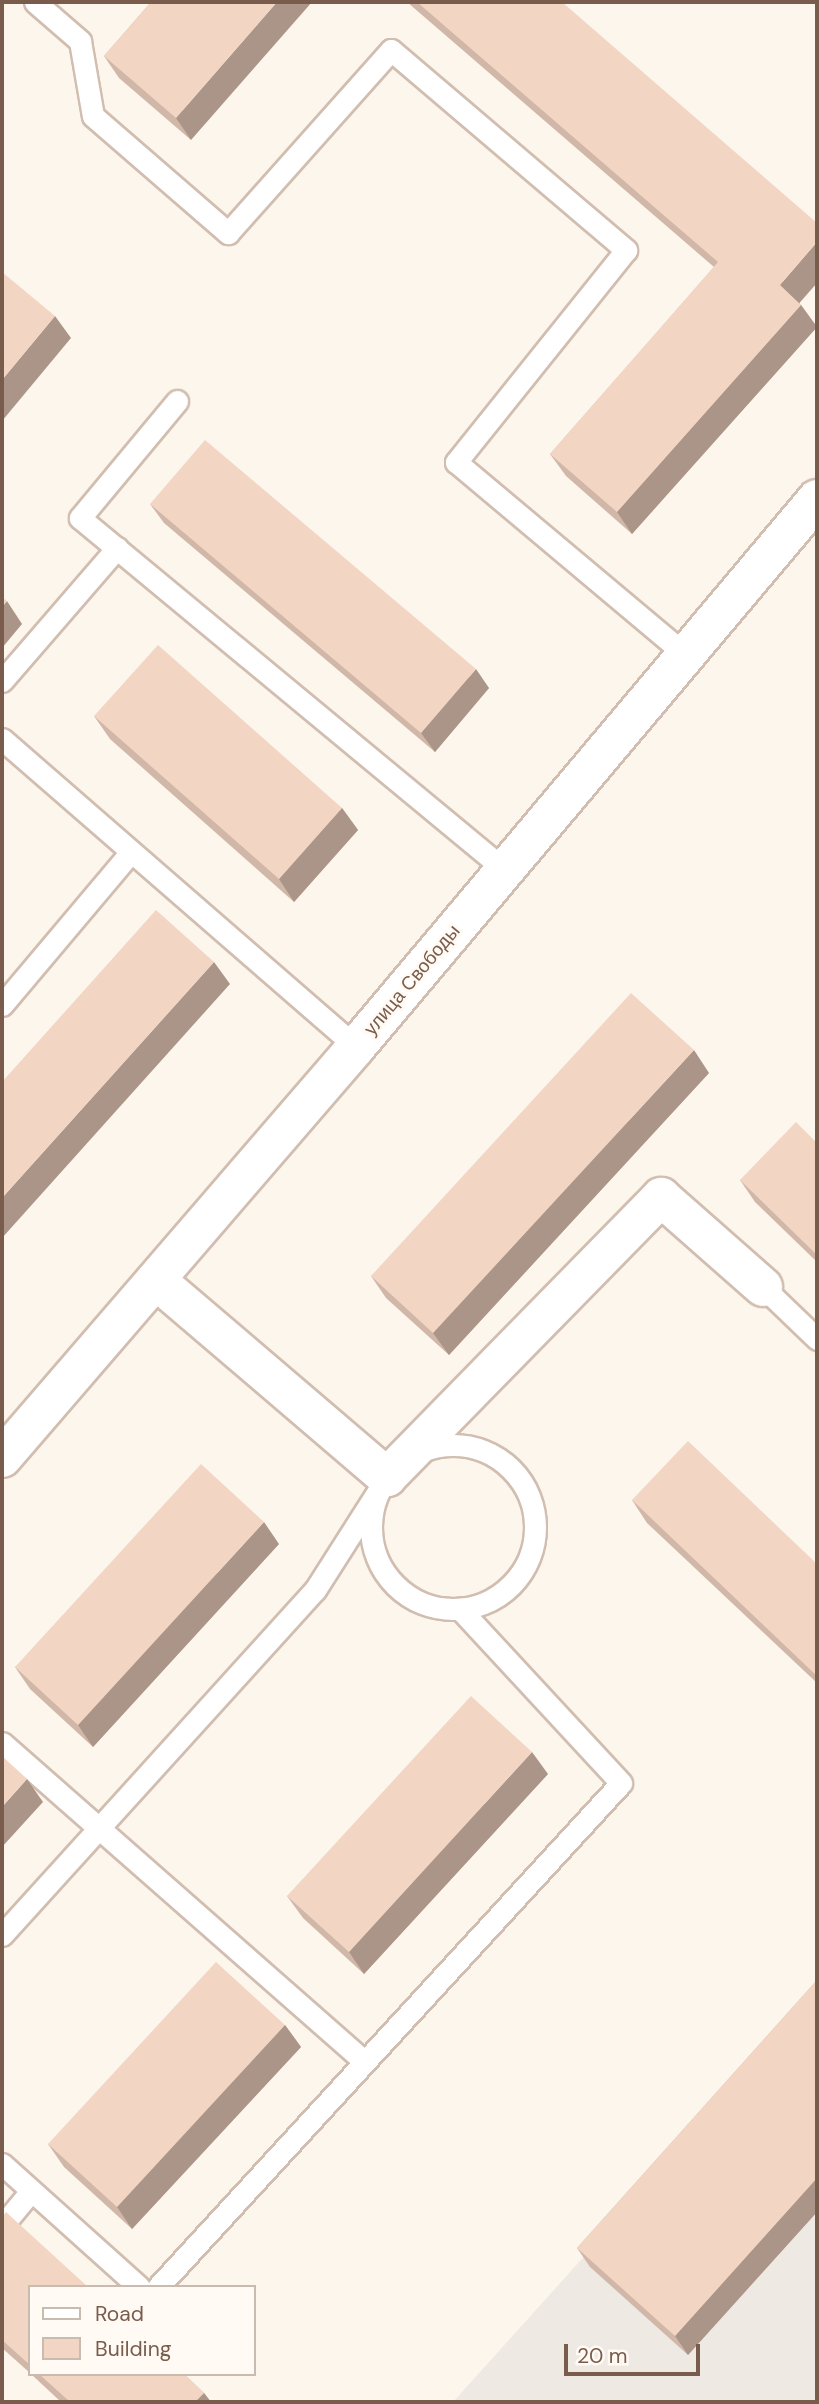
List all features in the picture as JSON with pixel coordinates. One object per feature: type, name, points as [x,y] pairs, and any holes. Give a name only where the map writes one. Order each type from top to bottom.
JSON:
[{"type":"street","name":"улица Свободы","points":[[2,1458],[356,1046],[817,499]]},
{"type":"street","points":[[156,1280],[387,1477],[661,1197],[763,1287]]},
{"type":"lane","points":[[35,2],[80,41],[93,116],[228,233],[391,50],[626,250],[456,461],[686,654]]},
{"type":"lane","points":[[177,401],[80,518],[505,870]]},
{"type":"lane","points":[[2,681],[117,548]]},
{"type":"lane","points":[[2,739],[356,1046]]},
{"type":"lane","points":[[2,1005],[131,852]]},
{"type":"lane","points":[[763,1287],[817,1339]]},
{"type":"lane","points":[[2,1935],[315,1590],[387,1477],[407,1458],[432,1447],[460,1444],[486,1451],[509,1466],[526,1487],[535,1514],[534,1541],[525,1567],[508,1588],[485,1602],[460,1609],[433,1606],[408,1595],[388,1578],[376,1554],[371,1528],[375,1501],[387,1477]]},
{"type":"lane","points":[[160,2285],[621,1783],[460,1609]]},
{"type":"lane","points":[[2,1743],[365,2062]]},
{"type":"lane","points":[[2,2164],[137,2285]]},
{"type":"lane","points":[[2,2226],[32,2191]]},
{"type":"shaded area","points":[[817,1998],[817,2402],[453,2402]]},
{"type":"building","points":[[151,2],[277,2],[176,118],[104,56]]},
{"type":"building","points":[[417,2],[562,2],[817,223],[817,242],[780,285],[801,305],[617,512],[550,454],[718,262]]},
{"type":"building","points":[[2,272],[55,316],[2,380]]},
{"type":"building","points":[[205,440],[476,669],[421,733],[150,504]]},
{"type":"building","points":[[158,645],[342,808],[279,879],[94,716]]},
{"type":"building","points":[[156,910],[214,962],[2,1198],[2,1082]]},
{"type":"building","points":[[631,993],[694,1050],[433,1333],[371,1276]]},
{"type":"building","points":[[796,1122],[817,1143],[817,1255],[740,1180]]},
{"type":"building","points":[[688,1441],[817,1564],[817,1676],[632,1500]]},
{"type":"building","points":[[201,1464],[264,1522],[78,1725],[15,1667]]},
{"type":"building","points":[[471,1696],[532,1752],[349,1952],[287,1896]]},
{"type":"building","points":[[2,1756],[27,1779],[2,1807]]},
{"type":"building","points":[[216,1962],[285,2025],[117,2207],[48,2144]]},
{"type":"building","points":[[817,1980],[817,2178],[675,2336],[577,2248]]},
{"type":"building","points":[[6,2212],[86,2285],[28,2285],[28,2363],[2,2340],[2,2217]]},
{"type":"building","points":[[41,2376],[186,2376],[204,2393],[195,2402],[70,2402]]}]
